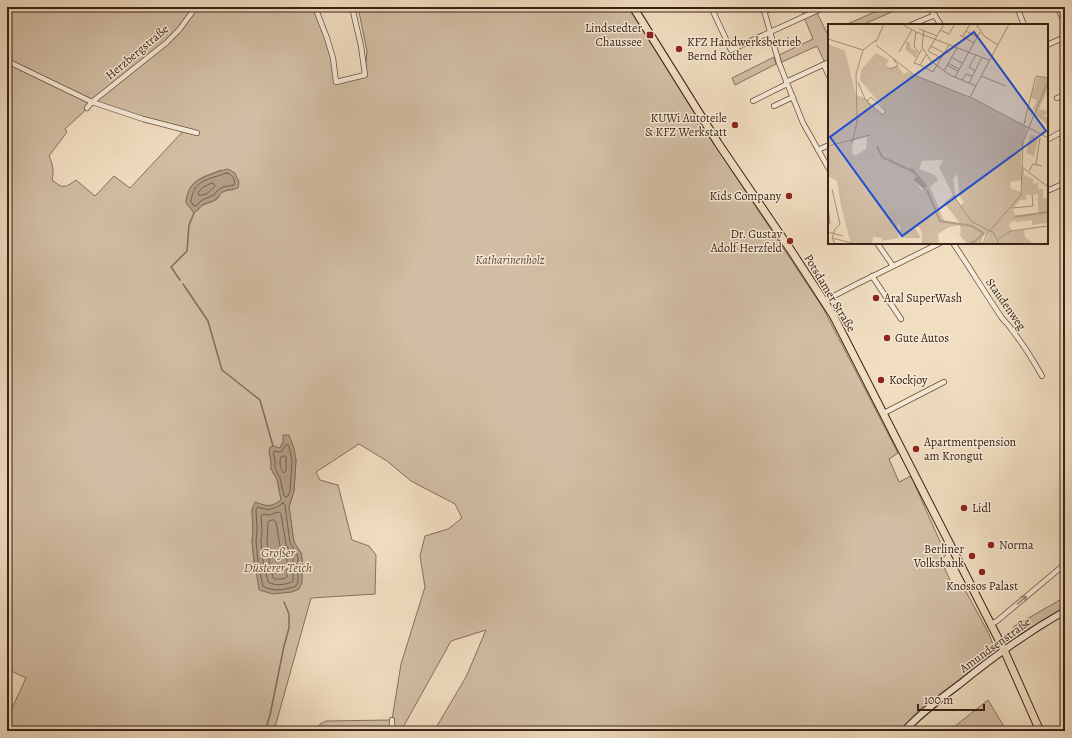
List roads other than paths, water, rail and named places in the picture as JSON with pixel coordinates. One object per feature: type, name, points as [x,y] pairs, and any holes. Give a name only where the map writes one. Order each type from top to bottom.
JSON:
[{"type":"main road","name":"Potsdamer Straße","points":[[633,7],[718,143],[792,252],[836,321],[1004,650],[1040,731]]},
{"type":"street","name":"Herzbergstraße","points":[[87,108],[92,102],[166,43],[179,30],[196,7]]},
{"type":"street","points":[[315,7],[328,38],[333,58],[336,82],[365,75],[361,46],[352,7]]},
{"type":"street","points":[[719,7],[712,8],[731,50],[818,8],[824,7]]},
{"type":"street","points":[[774,7],[764,9],[779,63],[803,124],[828,167]]},
{"type":"street","points":[[929,7],[940,24]]},
{"type":"street","points":[[1017,7],[1024,24]]},
{"type":"street","points":[[1057,7],[1065,23]]},
{"type":"street","points":[[913,24],[934,15]]},
{"type":"street","points":[[1048,45],[1065,37]]},
{"type":"street","points":[[7,61],[92,102],[144,119],[197,133]]},
{"type":"street","points":[[752,101],[828,63]]},
{"type":"street","points":[[824,65],[828,74]]},
{"type":"street","points":[[1057,98],[1065,95]]},
{"type":"street","points":[[774,106],[793,97]]},
{"type":"street","points":[[1048,139],[1065,130]]},
{"type":"street","points":[[818,150],[828,145]]},
{"type":"street","points":[[1048,189],[1065,183]]},
{"type":"street","points":[[878,244],[893,266]]},
{"type":"street","points":[[824,301],[938,244]]},
{"type":"street","name":"Staudenweg","points":[[955,244],[999,314],[1014,332],[1042,376]]},
{"type":"street","points":[[872,276],[901,319]]},
{"type":"street","points":[[884,413],[944,382]]},
{"type":"street","points":[[991,624],[997,621],[1065,564]]},
{"type":"street","name":"Amundsenstraße","points":[[904,731],[924,711],[1004,650],[1022,637],[1065,611]]},
{"type":"street","points":[[392,720],[392,731]]},
{"type":"water","points":[[228,169],[235,173],[239,182],[238,188],[221,193],[212,202],[204,204],[194,213],[186,203],[193,184],[201,179]]},
{"type":"water","name":"Großer Düsterer Teich","points":[[283,435],[289,435],[294,448],[296,460],[294,491],[289,507],[294,542],[301,553],[302,583],[299,589],[292,592],[273,594],[259,590],[252,542],[252,512],[255,502],[269,506],[281,500],[277,479],[271,469],[269,452],[270,447],[273,446],[280,448],[283,442]]},
{"type":"waterway","points":[[180,280],[171,267],[187,251],[189,225],[194,213]]},
{"type":"waterway","points":[[183,284],[208,321],[222,370],[260,400],[273,446]]},
{"type":"waterway","points":[[265,731],[270,715],[289,628],[289,614],[284,602]]},
{"type":"place","name":"Lindstedter Chaussee","points":[[650,35]]},
{"type":"place","name":"KFZ Handwerksbetrieb Bernd Rother","points":[[679,49]]},
{"type":"place","name":"KUWi Autoteile & KFZ Werkstatt","points":[[735,125]]},
{"type":"place","name":"Kids Company","points":[[789,196]]},
{"type":"place","name":"Dr. Gustav Adolf Herzfeld","points":[[790,241]]},
{"type":"place","name":"Aral SuperWash","points":[[876,298]]},
{"type":"place","name":"Gute Autos","points":[[887,338]]},
{"type":"place","name":"Kockjoy","points":[[881,380]]},
{"type":"place","name":"Apartmentpension am Krongut","points":[[916,449]]},
{"type":"place","name":"Lidl","points":[[964,508]]},
{"type":"place","name":"Norma","points":[[991,545]]},
{"type":"place","name":"Berliner Volksbank","points":[[972,556]]},
{"type":"place","name":"Knossos Palast","points":[[982,572]]},
{"type":"park label","name":"Katharinenholz","points":[[510,260]]}]
